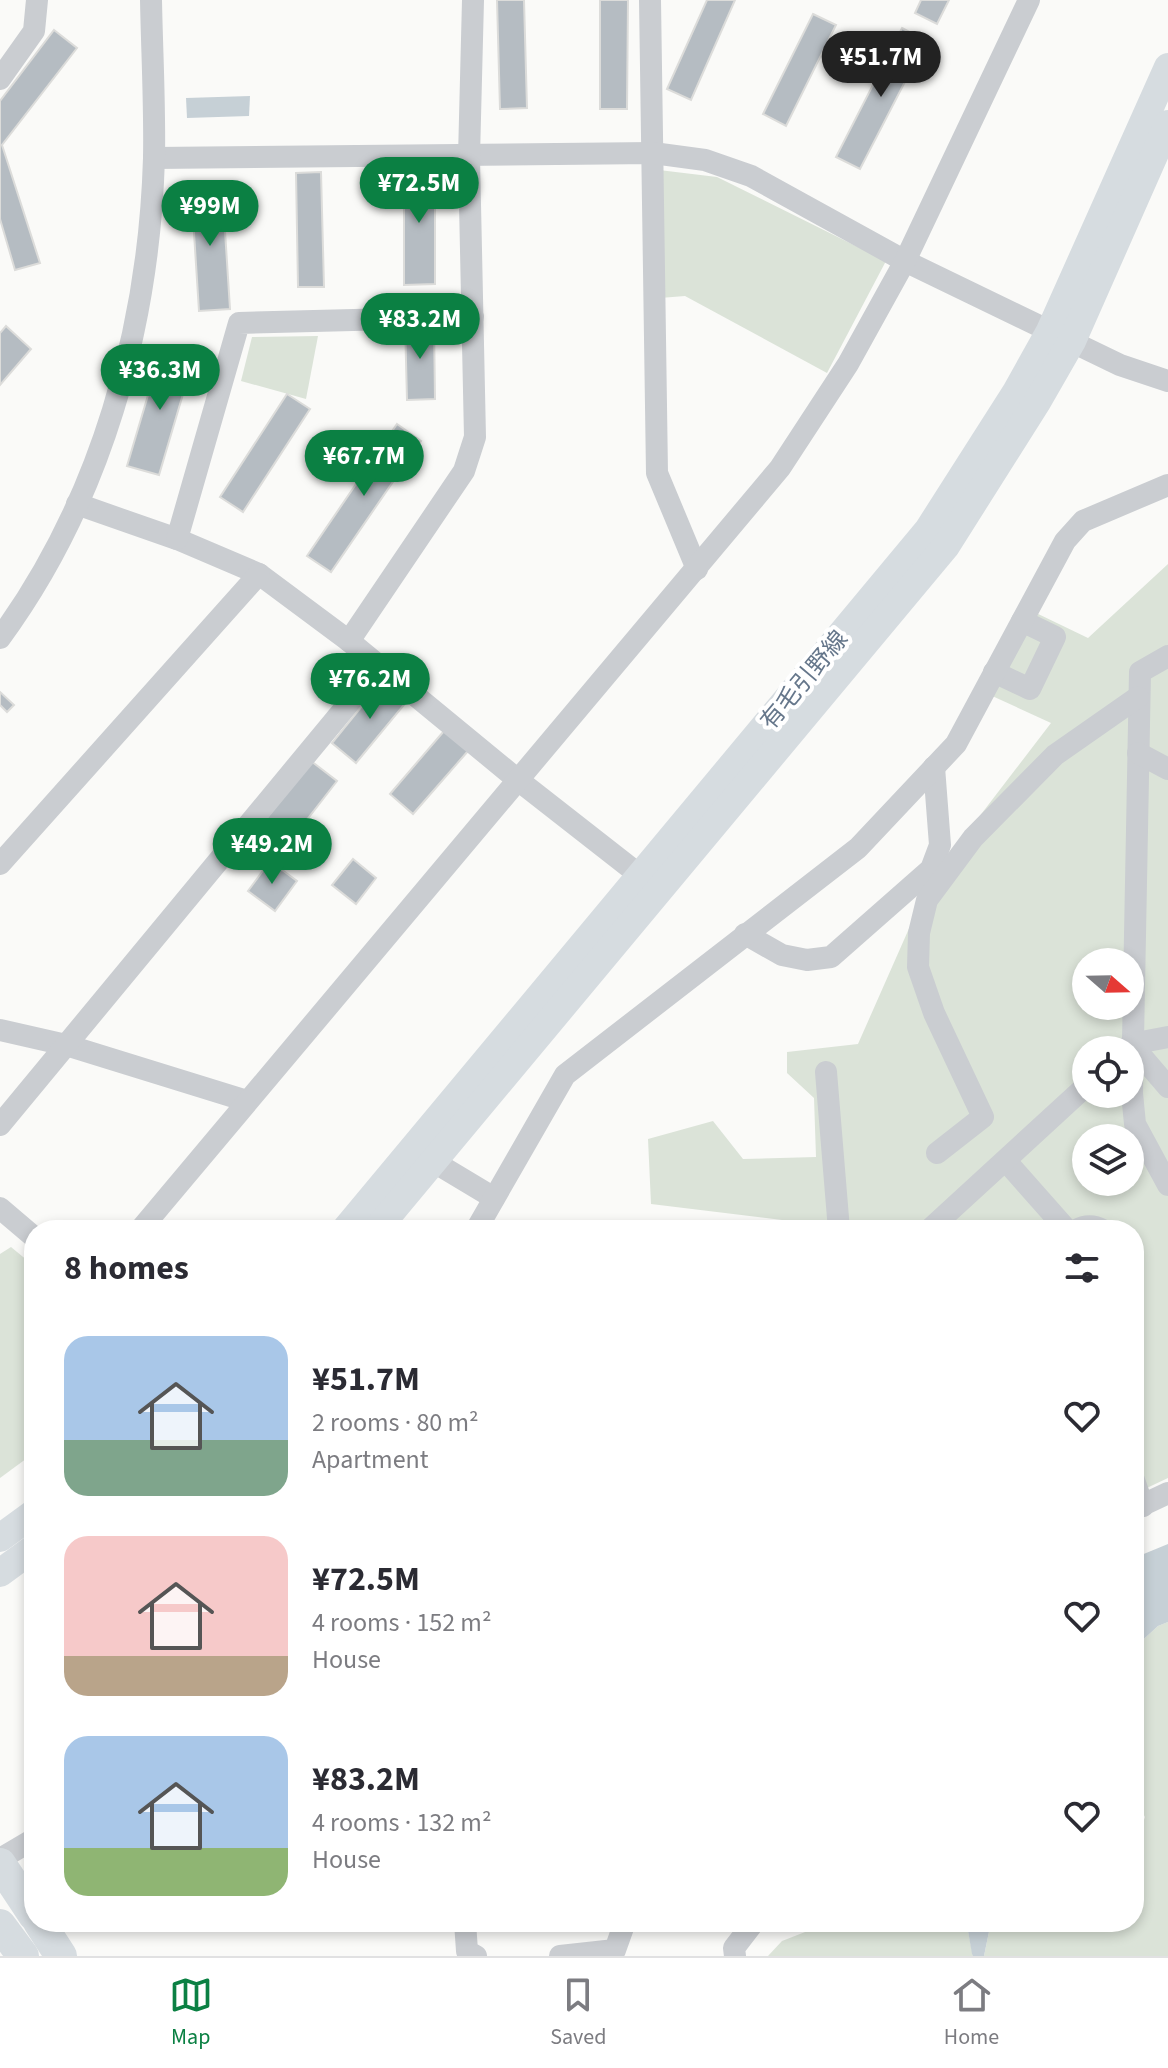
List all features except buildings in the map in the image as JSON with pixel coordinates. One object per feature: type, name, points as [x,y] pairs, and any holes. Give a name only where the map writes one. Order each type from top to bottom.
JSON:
[{"type":"highway","points":[[0,1862],[24,1899]]},
{"type":"highway","points":[[0,1925],[19,1955]]},
{"type":"highway","points":[[45,1932],[61,1956]]},
{"type":"main road","name":"有毛引野線","points":[[1061,336],[1168,67]]},
{"type":"main road","name":"有毛引野線","points":[[355,1220],[424,1154],[649,883],[928,530],[1016,392],[1061,336],[1168,124]]},
{"type":"main road","name":"有毛引野線","points":[[382,1220],[424,1154]]},
{"type":"main road","points":[[0,1538],[24,1520]]},
{"type":"main road","points":[[0,1573],[24,1555]]},
{"type":"street","points":[[0,79],[34,31],[37,0]]},
{"type":"street","points":[[0,638],[51,558],[77,504],[109,425],[133,336],[146,263],[154,158],[151,0]]},
{"type":"street","points":[[349,641],[464,471],[475,437],[469,157],[473,0]]},
{"type":"street","points":[[650,0],[657,473],[697,569]]},
{"type":"street","points":[[148,1220],[780,468],[848,364],[905,261],[1029,0]]},
{"type":"street","points":[[154,158],[653,153],[705,160],[751,176],[905,261],[1120,365],[1168,381]]},
{"type":"street","points":[[177,539],[239,323],[473,317]]},
{"type":"street","points":[[482,1220],[565,1075],[858,848],[956,744],[1065,541],[1083,521],[1168,485]]},
{"type":"street","points":[[77,504],[177,539],[259,574],[349,641],[378,668],[649,883]]},
{"type":"street","points":[[0,864],[259,574]]},
{"type":"street","points":[[994,672],[1030,689],[1055,637],[1022,621]]},
{"type":"street","points":[[1128,1036],[1140,672],[1168,656]]},
{"type":"street","points":[[0,1125],[378,668]]},
{"type":"street","points":[[937,1153],[983,1117],[934,1013],[918,967],[919,933],[927,900],[973,838],[1055,755],[1138,697]]},
{"type":"street","points":[[1138,753],[1168,769]]},
{"type":"street","points":[[745,934],[782,955],[807,960],[831,957],[920,879],[931,869],[940,845],[934,767]]},
{"type":"street","points":[[0,1030],[66,1045],[247,1101]]},
{"type":"street","points":[[1144,1043],[1168,1037]]},
{"type":"street","points":[[1144,1063],[1168,1087]]},
{"type":"street","points":[[826,1072],[838,1220]]},
{"type":"street","points":[[940,1220],[1072,1099]]},
{"type":"street","points":[[1134,1108],[1135,1124],[1168,1185]]},
{"type":"street","points":[[424,1154],[494,1198]]},
{"type":"street","points":[[1006,1161],[1058,1220]]},
{"type":"street","points":[[0,1208],[24,1228]]},
{"type":"street","points":[[1144,1505],[1168,1493]]},
{"type":"street","points":[[0,1862],[24,1846]]},
{"type":"street","points":[[466,1932],[467,1951],[476,1956]]},
{"type":"street","points":[[560,1956],[615,1950],[621,1932]]},
{"type":"street","points":[[735,1956],[734,1948],[746,1932]]},
{"type":"shaded area","points":[[250,96],[249,116],[187,118],[186,98]]},
{"type":"shaded area","points":[[659,170],[717,177],[886,261],[827,373],[685,296],[660,298]]},
{"type":"shaded area","points":[[318,336],[306,399],[241,381],[252,337]]},
{"type":"shaded area","points":[[1168,564],[1168,1478],[1144,1489],[1144,1220],[782,1220],[651,1204],[648,1139],[713,1121],[743,1159],[816,1157],[814,1098],[787,1073],[787,1052],[858,1044],[930,881],[1051,723],[990,695],[1032,611],[1088,638]]},
{"type":"shaded area","points":[[11,1247],[24,1258],[24,1460],[0,1478],[0,1254]]},
{"type":"shaded area","points":[[1168,1544],[1168,1622],[1158,1626],[1144,1639],[1144,1554]]},
{"type":"shaded area","points":[[1168,1622],[1168,1956],[984,1956],[989,1932],[1144,1932],[1144,1639],[1158,1626]]},
{"type":"shaded area","points":[[805,1932],[968,1932],[973,1956],[768,1956],[782,1941]]},
{"type":"shaded area","points":[[968,1932],[989,1932],[984,1956],[973,1956]]}]
